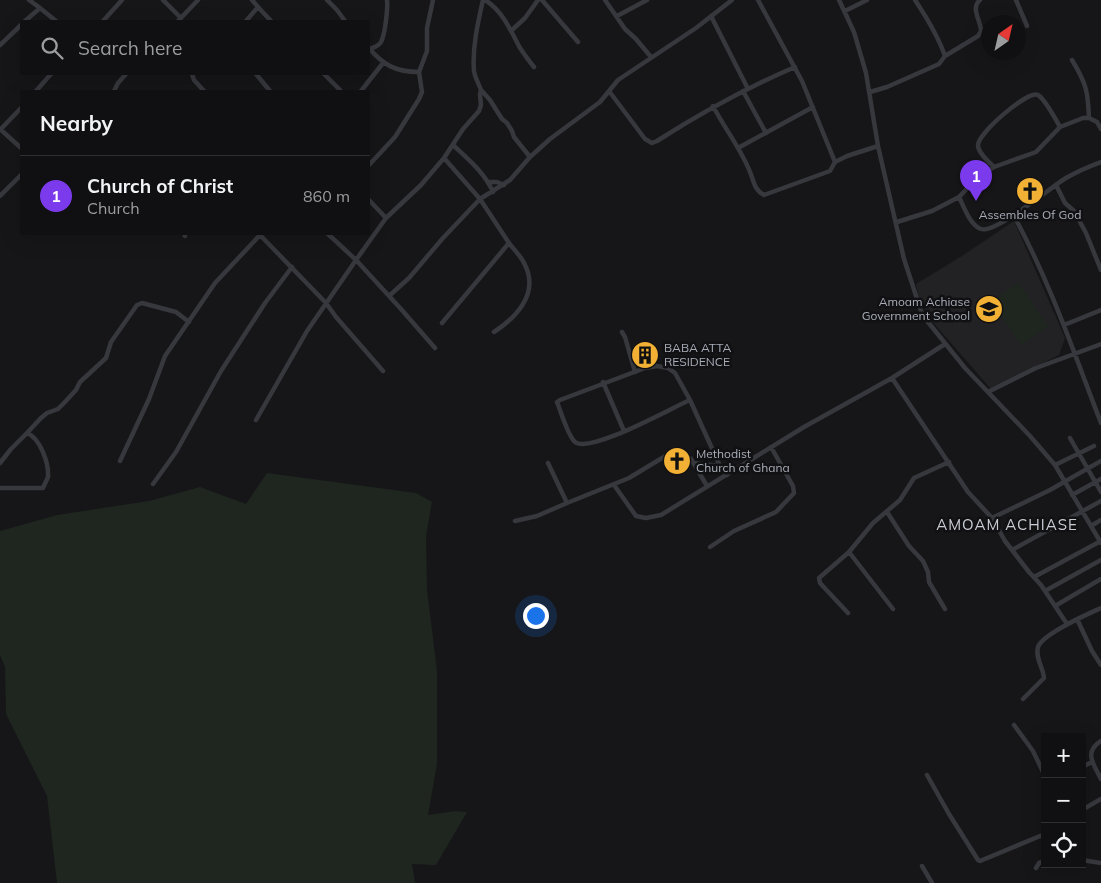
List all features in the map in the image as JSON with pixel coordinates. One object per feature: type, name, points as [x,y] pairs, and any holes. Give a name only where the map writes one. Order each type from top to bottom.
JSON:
[{"type":"street","points":[[30,0],[55,20]]},
{"type":"street","points":[[104,20],[122,0]]},
{"type":"street","points":[[163,0],[179,20],[198,0]]},
{"type":"street","points":[[252,0],[270,20]]},
{"type":"street","points":[[328,0],[344,20]]},
{"type":"street","points":[[387,0],[387,18],[381,41],[379,45],[370,49],[383,63],[394,68],[419,72]]},
{"type":"street","points":[[370,164],[395,137],[417,104],[422,92],[419,72],[427,51],[427,28],[433,0]]},
{"type":"street","points":[[530,157],[514,137],[507,123],[481,90],[475,76],[478,20],[484,0],[492,5],[512,30],[520,48],[534,67]]},
{"type":"street","points":[[512,30],[525,18],[538,0]]},
{"type":"street","points":[[542,0],[578,42]]},
{"type":"street","points":[[605,0],[625,29],[651,57]]},
{"type":"street","points":[[617,16],[647,0]]},
{"type":"street","points":[[390,296],[409,278],[480,199],[504,185],[550,139],[600,102],[618,80],[732,0]]},
{"type":"street","points":[[758,0],[794,67],[813,107],[835,162]]},
{"type":"street","points":[[839,0],[860,49],[870,92],[878,146],[904,259],[915,297],[928,322],[945,344],[1055,465],[1101,541],[1034,578]]},
{"type":"street","points":[[845,11],[867,0]]},
{"type":"street","points":[[915,0],[927,18],[945,56]]},
{"type":"street","points":[[870,92],[887,87],[939,64],[945,56],[978,36],[981,31],[975,9],[976,3],[980,0]]},
{"type":"street","points":[[1016,0],[1022,15]]},
{"type":"street","points":[[247,20],[258,7]]},
{"type":"street","points":[[26,20],[40,8]]},
{"type":"street","points":[[711,16],[766,132]]},
{"type":"street","points":[[0,45],[20,26]]},
{"type":"street","points":[[1072,60],[1083,77],[1086,86],[1089,118]]},
{"type":"street","points":[[362,90],[383,63]]},
{"type":"street","points":[[610,91],[645,139],[652,143],[713,106],[794,67]]},
{"type":"street","points":[[37,90],[49,75]]},
{"type":"street","points":[[113,90],[125,75]]},
{"type":"street","points":[[193,75],[194,80],[203,90]]},
{"type":"street","points":[[257,75],[269,90]]},
{"type":"street","points":[[325,75],[341,90]]},
{"type":"street","points":[[256,420],[326,303],[386,218],[421,185],[444,158],[463,129],[478,111],[481,90]]},
{"type":"street","points":[[994,167],[980,150],[978,145],[980,140],[992,125],[1023,99],[1032,94],[1042,98],[1060,127]]},
{"type":"street","points":[[713,106],[738,148],[755,188],[764,195],[830,171],[835,162],[878,146]]},
{"type":"street","points":[[738,148],[813,107]]},
{"type":"street","points":[[20,109],[1,129],[20,147]]},
{"type":"street","points":[[897,222],[932,211],[960,198],[979,176],[994,167],[1036,152],[1060,127],[1083,118],[1089,118],[1099,121],[1101,129]]},
{"type":"street","points":[[453,145],[479,170],[489,182],[493,192]]},
{"type":"street","points":[[444,158],[480,199],[525,265],[531,286],[529,292],[508,323],[494,332]]},
{"type":"street","points":[[960,198],[974,225],[987,229],[1014,216],[1020,209],[1066,178],[1101,162]]},
{"type":"street","points":[[0,196],[20,176]]},
{"type":"street","points":[[489,182],[497,182],[504,185]]},
{"type":"street","points":[[1056,185],[1066,204],[1074,212],[1082,226],[1101,270]]},
{"type":"street","points":[[370,201],[386,218]]},
{"type":"street","points":[[1014,216],[1034,253],[1064,325],[1101,423]]},
{"type":"street","points":[[120,461],[149,399],[165,356],[215,283],[258,235]]},
{"type":"street","points":[[260,235],[326,303],[383,371]]},
{"type":"street","points":[[329,235],[390,296],[435,348]]},
{"type":"street","points":[[442,323],[509,243]]},
{"type":"street","points":[[153,484],[176,452],[221,372],[270,294],[292,267]]},
{"type":"street","points":[[0,463],[41,418],[64,403],[76,390],[80,382],[106,358],[111,342],[137,305],[142,303],[176,312],[189,322]]},
{"type":"street","points":[[1064,325],[1100,313]]},
{"type":"street","points":[[622,332],[635,372]]},
{"type":"street","points":[[614,485],[634,514],[640,518],[661,514],[771,447],[892,378],[945,344]]},
{"type":"street","points":[[988,392],[1036,368],[1101,344]]},
{"type":"street","points":[[690,400],[624,431],[585,445],[576,443],[571,438],[558,401],[603,382],[654,366],[668,368],[675,373],[690,400],[720,466],[727,475]]},
{"type":"street","points":[[892,378],[968,492],[992,518],[1012,550],[1045,591],[1067,624]]},
{"type":"street","points":[[603,382],[624,431]]},
{"type":"street","points":[[0,488],[43,488],[48,477],[46,462],[37,442],[32,435],[27,433]]},
{"type":"street","points":[[1070,438],[1101,492]]},
{"type":"street","points":[[1055,465],[1094,446]]},
{"type":"street","points":[[710,547],[734,531],[776,512],[794,493],[793,486],[771,447]]},
{"type":"street","points":[[515,521],[537,516],[614,485],[643,471],[677,449],[686,454],[694,463],[707,486]]},
{"type":"street","points":[[992,518],[1065,482],[1101,461]]},
{"type":"street","points":[[848,613],[823,587],[819,578],[849,552],[872,523],[900,500],[914,478],[949,462]]},
{"type":"street","points":[[548,463],[567,503]]},
{"type":"street","points":[[694,463],[720,466]]},
{"type":"street","points":[[1072,495],[1101,479]]},
{"type":"street","points":[[1012,550],[1101,501]]},
{"type":"street","points":[[887,512],[909,546],[923,561],[928,572],[929,582],[945,609]]},
{"type":"street","points":[[1091,526],[1101,520]]},
{"type":"street","points":[[849,552],[892,610]]},
{"type":"street","points":[[1045,591],[1101,560]]},
{"type":"street","points":[[1055,606],[1101,579]]},
{"type":"street","points":[[1022,699],[1044,678],[1038,656],[1039,645],[1067,624],[1101,608]]},
{"type":"street","points":[[1077,619],[1092,651],[1101,665]]},
{"type":"street","points":[[1014,725],[1033,751],[1041,768]]},
{"type":"street","points":[[1101,741],[1093,747],[1091,753],[1092,762],[1101,779]]},
{"type":"street","points":[[1086,765],[1092,762]]},
{"type":"street","points":[[927,774],[978,860],[980,861],[1041,836]]},
{"type":"street","points":[[1086,808],[1101,799]]},
{"type":"street","points":[[1086,860],[1101,863]]},
{"type":"street","points":[[1036,868],[1041,862]]},
{"type":"street","points":[[922,866],[932,883]]},
{"type":"shaded area","name":"Amoam Achiase Government School","points":[[1014,221],[1065,338],[1059,355],[991,389],[931,320],[919,298],[916,284]]},
{"type":"shaded area","points":[[1019,283],[1048,327],[1021,345],[992,301]]},
{"type":"shaded area","points":[[267,473],[416,493],[432,502],[426,536],[427,590],[437,671],[437,764],[428,815],[455,811],[467,812],[436,865],[412,864],[415,883],[57,883],[47,796],[6,714],[5,667],[0,655],[0,531],[57,515],[149,501],[200,487],[246,504]]},
{"type":"place","name":"Assembles Of God","points":[[1030,191]]},
{"type":"place","name":"Church of Christ","points":[[976,201]]},
{"type":"place","name":"Amoam Achiase Government School","points":[[989,309]]},
{"type":"place","name":"BABA ATTA RESIDENCE","points":[[645,355]]},
{"type":"place","name":"Methodist Church of Ghana","points":[[677,461]]},
{"type":"district","name":"AMOAM ACHIASE","points":[[1007,525]]}]
